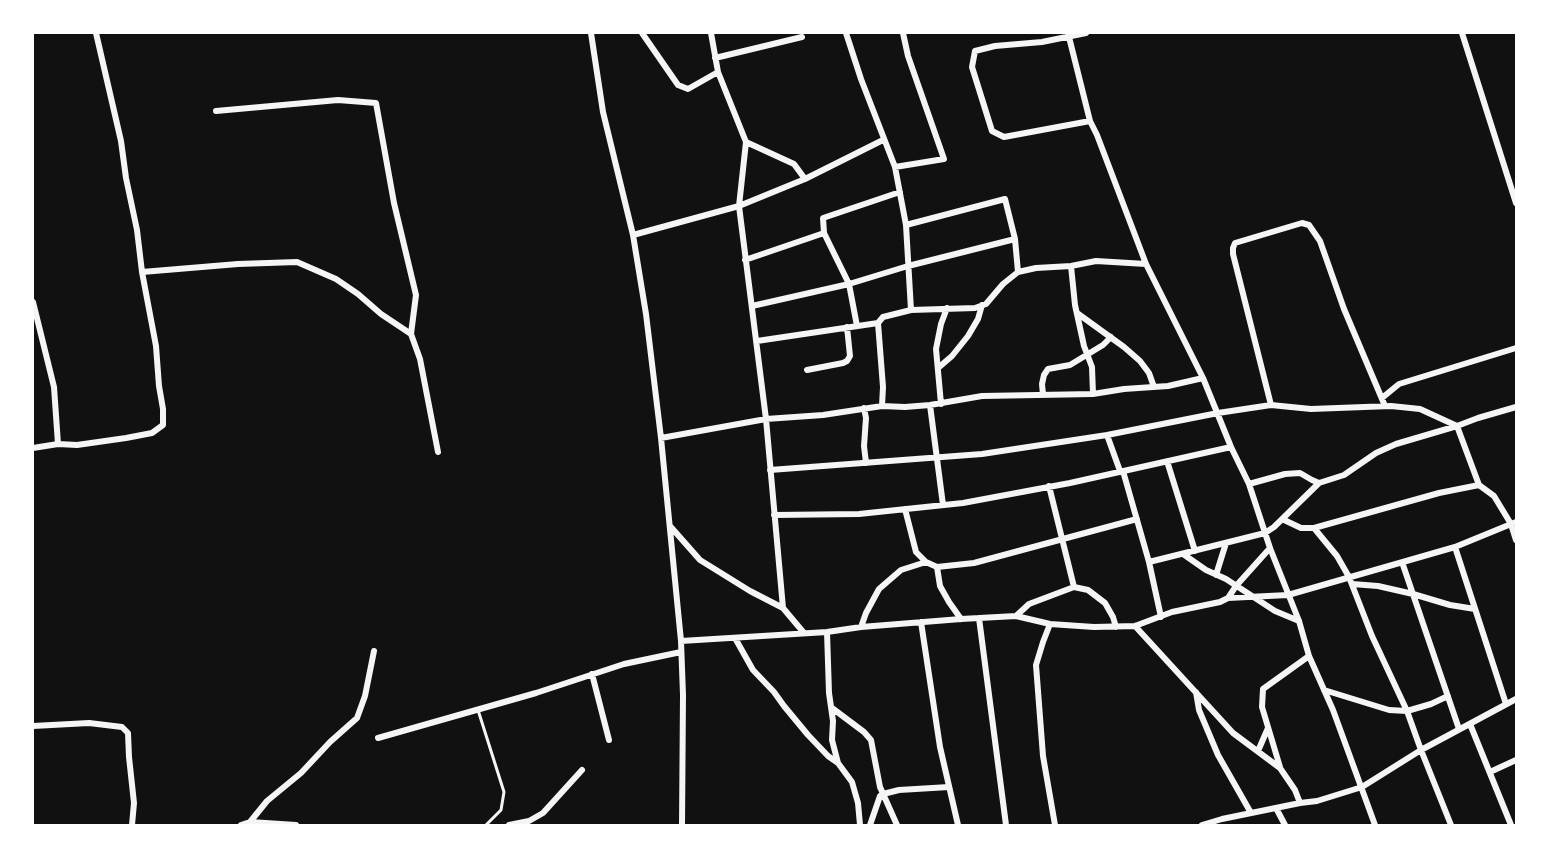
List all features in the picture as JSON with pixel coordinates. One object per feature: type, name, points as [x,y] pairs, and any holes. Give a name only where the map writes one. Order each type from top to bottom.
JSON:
[{"type":"street","points":[[33,448],[126,438],[152,433],[163,425],[156,346],[142,272],[137,230],[121,141],[96,33]]},
{"type":"street","points":[[591,33],[603,112],[633,235],[646,314],[661,438],[681,641],[682,825]]},
{"type":"street","points":[[642,33],[678,85],[688,89],[718,72]]},
{"type":"street","points":[[711,33],[718,72],[746,142],[739,206],[766,419],[783,608]]},
{"type":"street","points":[[846,33],[895,167],[906,225],[911,310]]},
{"type":"street","points":[[895,167],[944,159],[908,56],[903,33]]},
{"type":"street","points":[[1086,33],[1068,34],[1042,42],[995,46],[975,51],[972,67],[992,131],[1004,137],[1090,121]]},
{"type":"street","points":[[1462,33],[1516,202]]},
{"type":"street","points":[[1068,34],[1090,121],[1146,264],[1203,378],[1249,484],[1270,548],[1299,621],[1309,656],[1376,825]]},
{"type":"street","points":[[715,58],[802,37]]},
{"type":"street","points":[[216,111],[338,100],[376,103],[394,203],[416,295],[411,333],[420,358],[438,452]]},
{"type":"street","points":[[633,235],[739,206],[805,179],[884,140]]},
{"type":"street","points":[[746,142],[794,164],[805,179]]},
{"type":"street","points":[[857,326],[849,284],[824,232],[824,218],[900,192]]},
{"type":"street","points":[[906,225],[1005,199],[1015,239],[1018,272]]},
{"type":"street","points":[[1271,405],[1233,248],[1235,243],[1302,223],[1309,225],[1320,241],[1344,309],[1385,406]]},
{"type":"street","points":[[746,260],[824,232]]},
{"type":"street","points":[[752,306],[849,284],[908,266],[1015,239]]},
{"type":"street","points":[[757,340],[878,323],[883,317],[911,310],[975,308],[992,298],[1003,284],[1018,272],[1036,268],[1071,266],[1096,261],[1146,264]]},
{"type":"street","points":[[142,272],[238,264],[297,262],[336,279],[381,314],[411,333]]},
{"type":"street","points":[[1071,266],[1077,313],[1084,346],[1092,367],[1093,394]]},
{"type":"street","points":[[33,302],[54,387],[58,444]]},
{"type":"street","points":[[938,368],[952,356],[968,336],[978,319],[982,305]]},
{"type":"street","points":[[941,404],[936,349],[947,308]]},
{"type":"street","points":[[1077,313],[1140,361],[1149,373],[1154,387]]},
{"type":"street","points":[[878,323],[884,387],[882,406]]},
{"type":"street","points":[[807,370],[847,361],[850,356],[847,327]]},
{"type":"street","points":[[1043,395],[1042,384],[1048,369],[1070,364],[1088,355],[1111,337]]},
{"type":"street","points":[[1382,398],[1399,384],[1516,348]]},
{"type":"street","points":[[661,438],[766,419],[824,415],[882,406],[941,404],[982,396],[1093,394],[1168,386],[1203,378]]},
{"type":"street","points":[[930,405],[943,505]]},
{"type":"street","points":[[770,470],[982,454],[1107,435],[1271,405],[1311,409],[1385,406],[1420,410],[1457,426],[1479,485],[1494,496],[1514,523],[1516,540]]},
{"type":"street","points":[[1149,562],[1265,533],[1319,483],[1344,475],[1376,453],[1396,444],[1516,407]]},
{"type":"street","points":[[864,408],[866,463]]},
{"type":"street","points":[[1107,435],[1137,519],[1161,617]]},
{"type":"street","points":[[774,514],[859,514],[963,503],[1232,447]]},
{"type":"street","points":[[1167,461],[1195,551]]},
{"type":"street","points":[[1249,484],[1285,474],[1300,473],[1319,483]]},
{"type":"street","points":[[1282,519],[1301,528],[1314,528],[1439,493],[1479,485]]},
{"type":"street","points":[[1049,486],[1074,587]]},
{"type":"street","points":[[905,509],[916,552],[926,562],[937,567],[974,563],[1137,519]]},
{"type":"street","points":[[681,641],[827,632],[861,627],[1016,616],[1050,624],[1094,627],[1135,626],[1172,612],[1220,602],[1228,598],[1288,595],[1455,547],[1514,523]]},
{"type":"street","points":[[670,525],[700,560],[750,591],[783,608],[804,633]]},
{"type":"street","points":[[1314,528],[1337,556],[1349,577],[1372,636],[1407,711],[1451,825]]},
{"type":"street","points":[[1216,575],[1226,543]]},
{"type":"street","points":[[1455,547],[1506,704]]},
{"type":"street","points":[[1228,598],[1270,548]]},
{"type":"street","points":[[1183,554],[1275,611],[1299,621]]},
{"type":"street","points":[[861,627],[879,589],[901,570],[926,562]]},
{"type":"street","points":[[1402,562],[1460,729]]},
{"type":"street","points":[[937,567],[940,586],[961,619]]},
{"type":"street","points":[[1352,584],[1378,586],[1450,605],[1475,609]]},
{"type":"street","points":[[1016,616],[1029,604],[1074,587],[1088,590],[1105,603],[1116,627]]},
{"type":"street","points":[[979,618],[1006,825]]},
{"type":"street","points":[[921,622],[940,747],[958,825]]},
{"type":"street","points":[[1050,624],[1036,665],[1043,756],[1055,825]]},
{"type":"street","points":[[1135,626],[1233,733],[1280,768]]},
{"type":"street","points":[[827,632],[829,693],[833,721],[832,740],[838,762],[852,782],[858,803],[860,825]]},
{"type":"street","points":[[735,638],[753,670],[774,692],[808,735],[828,756],[838,762]]},
{"type":"street","points":[[250,822],[267,801],[301,773],[357,718],[365,696],[374,651]]},
{"type":"street","points":[[378,738],[478,710],[624,664],[681,652]]},
{"type":"street","points":[[1300,803],[1280,768],[1262,707],[1263,689],[1309,656]]},
{"type":"street","points":[[592,674],[609,740]]},
{"type":"street","points":[[1324,690],[1389,710],[1407,711],[1448,696]]},
{"type":"street","points":[[1196,692],[1199,710],[1218,755],[1251,813]]},
{"type":"street","points":[[1202,825],[1317,801],[1362,787],[1421,750],[1516,699]]},
{"type":"street","points":[[832,708],[871,740],[880,787],[897,825]]},
{"type":"street","points":[[33,726],[89,723],[122,727],[128,733],[134,803],[132,825]]},
{"type":"street","points":[[1470,724],[1511,825]]},
{"type":"street","points":[[1258,751],[1268,728]]},
{"type":"street","points":[[1490,772],[1516,760]]},
{"type":"street","points":[[509,825],[530,821],[543,813],[582,770]]},
{"type":"street","points":[[870,825],[880,796],[883,794],[899,790],[949,787]]},
{"type":"street","points":[[1276,808],[1285,825]]},
{"type":"street","points":[[241,825],[250,822],[296,825]]},
{"type":"lane","points":[[478,710],[504,792],[501,810],[486,825]]}]
